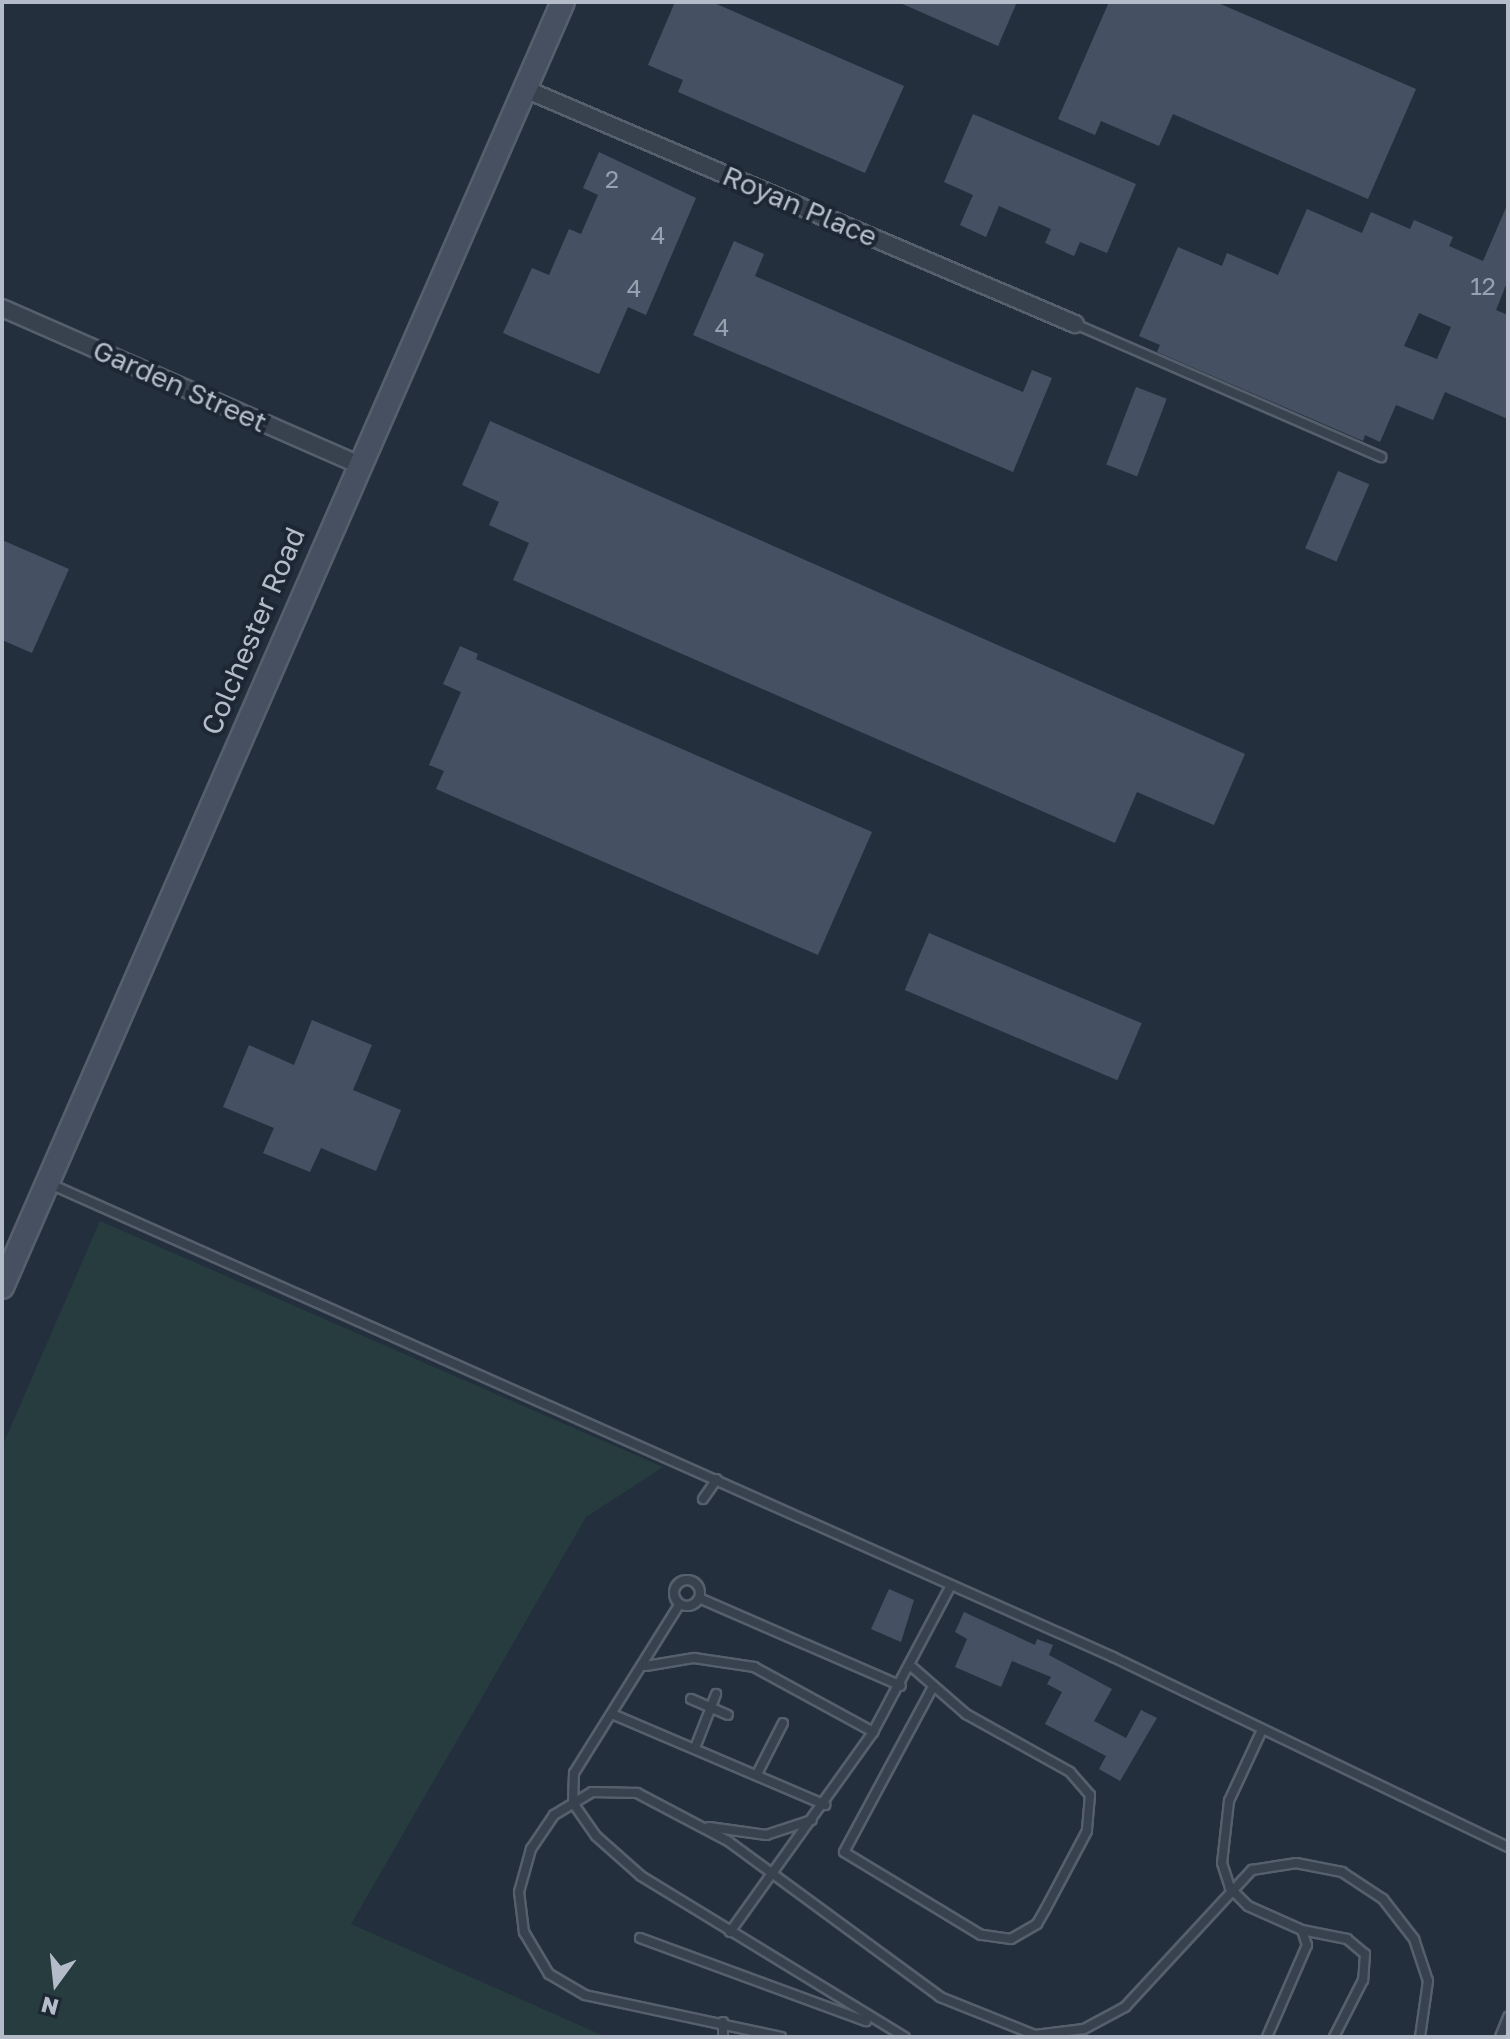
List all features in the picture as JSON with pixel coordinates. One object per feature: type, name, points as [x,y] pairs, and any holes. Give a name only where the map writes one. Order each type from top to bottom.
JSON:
[{"type":"main road","name":"Colchester Road","points":[[2,1287],[358,464],[563,2]]},
{"type":"street","name":"Royan Place","points":[[525,89],[1075,324]]},
{"type":"street","name":"Garden Street","points":[[2,308],[358,464]]},
{"type":"lane","points":[[1075,324],[1381,457]]},
{"type":"lane","points":[[48,1183],[717,1479],[949,1589],[1113,1657],[1261,1732],[1508,1847]]},
{"type":"lane","points":[[703,1499],[717,1479]]},
{"type":"lane","points":[[882,2026],[641,1876],[596,1836],[573,1803],[574,1773],[646,1666],[679,1605],[674,1588],[682,1580],[694,1582],[699,1598],[901,1686]]},
{"type":"lane","points":[[730,1932],[815,1819],[873,1732],[912,1667],[949,1589]]},
{"type":"lane","points":[[679,1605],[691,1606],[699,1598]]},
{"type":"lane","points":[[646,1666],[694,1658],[754,1667],[873,1732]]},
{"type":"lane","points":[[912,1667],[966,1714],[1070,1772],[1090,1795],[1087,1831],[1045,1910],[1037,1924],[1011,1939],[981,1935],[844,1852],[933,1687]]},
{"type":"lane","points":[[695,1748],[716,1694]]},
{"type":"lane","points":[[691,1699],[728,1715]]},
{"type":"lane","points":[[612,1714],[825,1805]]},
{"type":"lane","points":[[757,1774],[783,1723]]},
{"type":"lane","points":[[1261,1732],[1229,1801],[1221,1835],[1230,1888],[1257,1914],[1302,1930],[1347,1939],[1365,1954],[1363,1980],[1334,2037]]},
{"type":"lane","points":[[781,2037],[723,2022],[585,1995],[541,1966],[520,1919],[520,1879],[546,1824],[592,1792],[637,1793],[705,1827],[775,1873],[940,1997],[1035,2035],[1084,2029],[1125,2007],[1177,1956],[1230,1888],[1252,1870],[1296,1863],[1342,1872],[1383,1899],[1414,1939],[1428,1981],[1420,2037]]},
{"type":"lane","points":[[705,1827],[766,1835],[815,1819]]},
{"type":"lane","points":[[1267,2037],[1307,1945],[1302,1930]]},
{"type":"lane","points":[[640,1938],[905,2037]]},
{"type":"lane","points":[[1500,2037],[1508,2017]]},
{"type":"lane","points":[[723,2022],[723,2037]]},
{"type":"green space","points":[[100,1221],[663,1467],[586,1517],[351,1924],[606,2037],[2,2037],[2,1447]]},
{"type":"building","points":[[675,2],[712,2],[904,86],[865,173],[678,92],[683,80],[648,65]]},
{"type":"building","points":[[898,2],[1017,2],[998,46]]},
{"type":"building","points":[[1109,2],[1216,2],[1416,89],[1368,199],[1173,114],[1159,146],[1101,121],[1095,135],[1058,119]]},
{"type":"building","points":[[973,114],[1136,184],[1107,253],[1080,242],[1074,256],[1045,243],[1051,229],[999,206],[986,237],[960,225],[973,195],[944,182]]},
{"type":"building","points":[[599,152],[696,198],[646,315],[628,307],[599,374],[503,333],[532,268],[549,275],[569,229],[581,234],[598,195],[583,188]]},
{"type":"building","points":[[1508,203],[1508,280],[1496,310],[1508,315],[1508,419],[1445,392],[1433,420],[1396,405],[1380,442],[1365,435],[1363,441],[1157,352],[1160,345],[1139,336],[1178,247],[1222,266],[1227,253],[1278,275],[1307,209],[1362,233],[1371,212],[1410,229],[1414,220],[1453,237],[1449,246],[1483,261]],"holes":[[[1419,313],[1451,327],[1437,359],[1404,346]]]},
{"type":"building","points":[[734,241],[764,254],[755,276],[952,362],[1023,392],[1032,370],[1052,378],[1013,472],[693,335]]},
{"type":"building","points":[[1136,387],[1167,399],[1137,476],[1106,464]]},
{"type":"building","points":[[490,421],[1245,754],[1214,825],[1137,792],[1115,843],[513,580],[529,543],[489,525],[499,502],[462,485]]},
{"type":"building","points":[[1338,471],[1369,484],[1336,562],[1305,548]]},
{"type":"building","points":[[2,540],[69,569],[32,653],[2,640]]},
{"type":"building","points":[[460,646],[478,654],[476,659],[872,832],[818,955],[436,789],[444,771],[429,765],[461,692],[443,684]]},
{"type":"building","points":[[929,933],[1142,1023],[1117,1080],[905,990]]},
{"type":"building","points":[[312,1020],[372,1045],[353,1090],[401,1110],[376,1171],[321,1148],[310,1172],[263,1153],[274,1128],[223,1107],[249,1045],[294,1065]]},
{"type":"building","points":[[889,1589],[914,1600],[901,1642],[871,1629]]},
{"type":"building","points":[[964,1612],[1035,1645],[1037,1639],[1053,1645],[1049,1655],[1112,1689],[1094,1721],[1126,1738],[1141,1710],[1157,1718],[1120,1781],[1099,1769],[1106,1756],[1045,1724],[1062,1692],[1047,1684],[1051,1677],[1012,1661],[1001,1687],[955,1667],[967,1639],[955,1632]]}]
